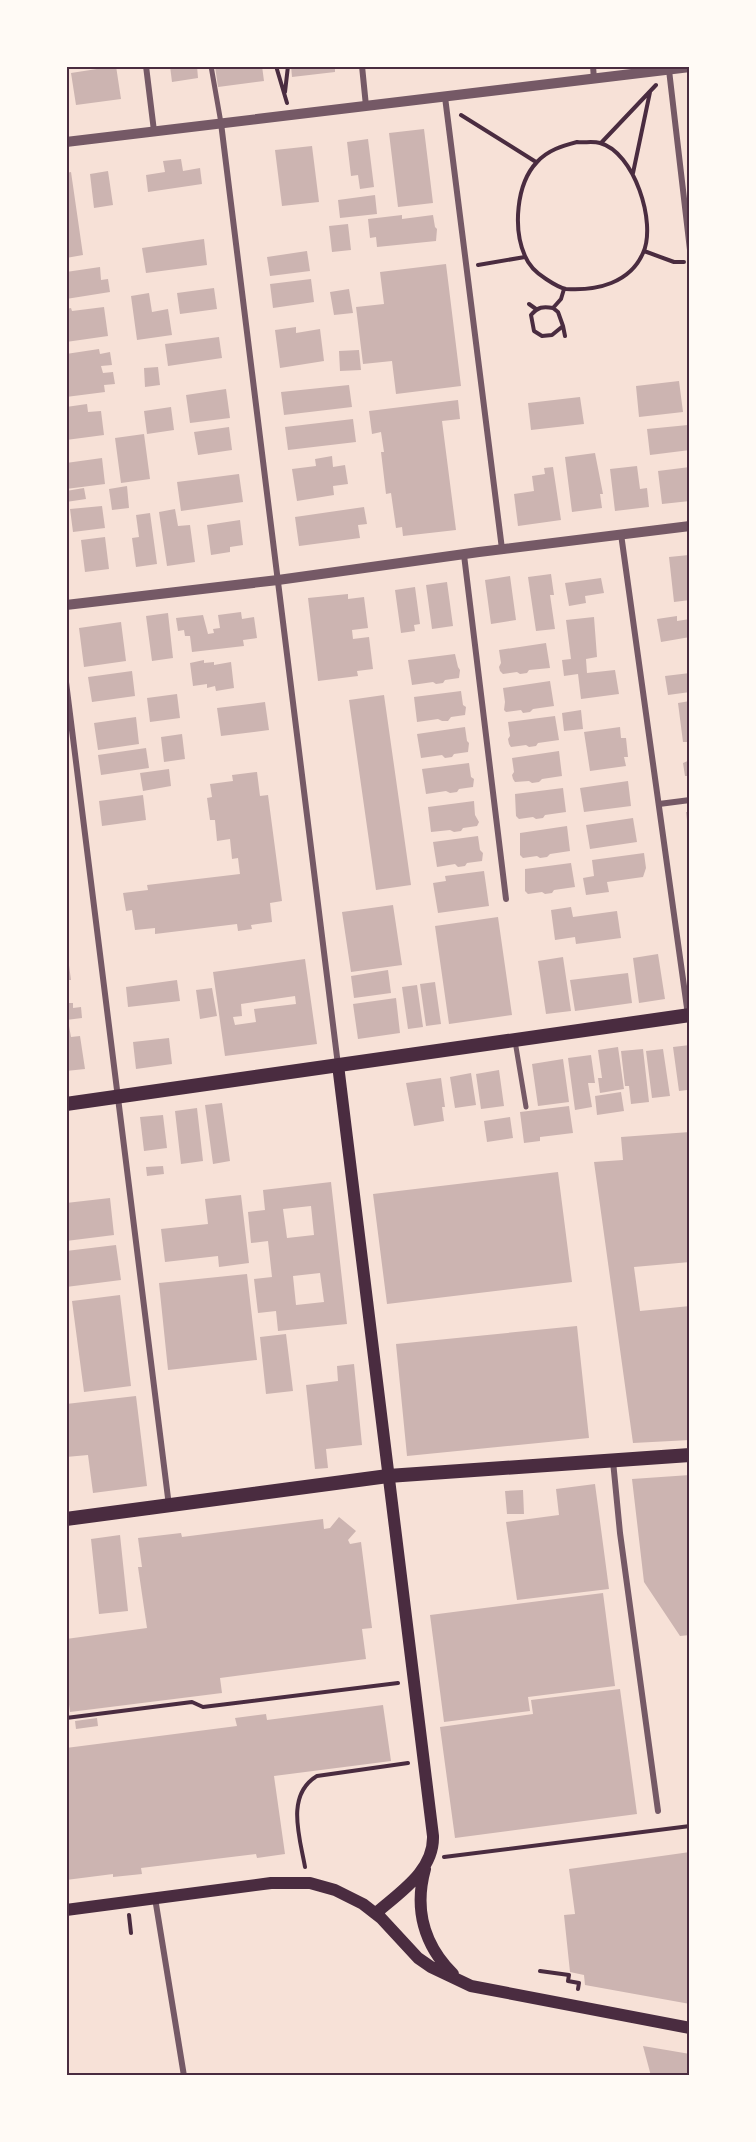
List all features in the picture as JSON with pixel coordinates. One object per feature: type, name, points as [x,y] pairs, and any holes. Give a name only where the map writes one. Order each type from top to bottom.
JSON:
[{"type":"main road","points":[[66,1104],[689,1015]]},
{"type":"main road","points":[[338,1065],[433,1836],[433,1850],[420,1899],[424,1930],[437,1956],[460,1981]]},
{"type":"main road","points":[[66,1520],[388,1476],[690,1455]]},
{"type":"main road","points":[[376,1913],[428,1863]]},
{"type":"main road","points":[[66,1910],[271,1883],[310,1883],[342,1893],[363,1904],[376,1913],[417,1958],[431,1967],[483,1990],[690,2028]]},
{"type":"street","points":[[146,66],[154,131]]},
{"type":"street","points":[[211,66],[221,123],[338,1065]]},
{"type":"street","points":[[362,66],[366,106]]},
{"type":"street","points":[[593,66],[594,79]]},
{"type":"street","points":[[66,142],[690,67]]},
{"type":"street","points":[[669,70],[690,250]]},
{"type":"street","points":[[446,97],[502,549]]},
{"type":"street","points":[[66,605],[278,580],[690,526]]},
{"type":"street","points":[[621,534],[689,1015]]},
{"type":"street","points":[[464,555],[506,899]]},
{"type":"street","points":[[66,682],[169,1506]]},
{"type":"street","points":[[659,804],[690,800]]},
{"type":"street","points":[[515,1040],[526,1107]]},
{"type":"street","points":[[613,1461],[620,1533],[658,1811]]},
{"type":"street","points":[[155,1898],[184,2076]]},
{"type":"path","points":[[276,66],[290,115]]},
{"type":"path","points":[[284,94],[288,66]]},
{"type":"path","points":[[601,143],[669,70]]},
{"type":"path","points":[[633,174],[650,92]]},
{"type":"path","points":[[446,97],[460,112],[461,117],[536,162]]},
{"type":"path","points":[[577,142],[601,143],[618,154],[633,174],[643,201],[646,226],[645,250],[628,274],[610,284],[564,289],[536,272],[525,257],[519,227],[519,199],[527,174],[536,162],[546,153],[577,142]]},
{"type":"path","points":[[645,250],[674,262],[690,262]]},
{"type":"path","points":[[467,267],[525,257]]},
{"type":"path","points":[[554,308],[561,299],[564,289]]},
{"type":"path","points":[[529,303],[536,309]]},
{"type":"path","points":[[563,326],[552,334],[543,336],[534,331],[531,315],[536,309],[544,306],[554,308],[558,312],[563,326],[565,336]]},
{"type":"path","points":[[66,1718],[192,1702],[203,1707],[414,1681]]},
{"type":"path","points":[[305,1871],[297,1811],[299,1796],[306,1784],[317,1776],[408,1763]]},
{"type":"path","points":[[428,1863],[690,1826]]},
{"type":"path","points":[[129,1914],[131,1933]]},
{"type":"path","points":[[540,1971],[569,1975],[568,1981],[579,1983],[578,1989]]},
{"type":"building","points":[[116,66],[121,99],[76,105],[71,73]]},
{"type":"building","points":[[170,66],[197,66],[198,78],[172,82]]},
{"type":"building","points":[[215,66],[262,66],[264,81],[218,87]]},
{"type":"building","points":[[291,66],[335,66],[335,72],[292,77]]},
{"type":"building","points":[[424,129],[433,203],[398,207],[389,133]]},
{"type":"building","points":[[368,139],[374,187],[360,189],[358,175],[351,176],[347,142]]},
{"type":"building","points":[[312,146],[319,202],[282,206],[275,150]]},
{"type":"building","points":[[181,159],[183,171],[200,168],[202,184],[148,192],[146,175],[165,172],[163,161]]},
{"type":"building","points":[[108,171],[113,205],[94,208],[90,174]]},
{"type":"building","points":[[71,172],[83,255],[66,258],[66,173]]},
{"type":"building","points":[[375,195],[377,214],[340,218],[338,200]]},
{"type":"building","points":[[402,215],[402,219],[433,215],[437,229],[436,241],[377,247],[376,237],[370,238],[368,219]]},
{"type":"building","points":[[348,224],[351,250],[332,252],[329,226]]},
{"type":"building","points":[[204,239],[207,265],[146,273],[142,248]]},
{"type":"building","points":[[307,251],[310,271],[270,276],[267,257]]},
{"type":"building","points":[[446,264],[461,386],[396,394],[392,361],[363,364],[356,307],[384,304],[380,272]]},
{"type":"building","points":[[100,267],[101,280],[108,279],[110,292],[66,299],[66,272]]},
{"type":"building","points":[[311,279],[314,302],[273,308],[270,284]]},
{"type":"building","points":[[214,288],[217,309],[180,314],[177,293]]},
{"type":"building","points":[[349,289],[353,313],[334,315],[330,292]]},
{"type":"building","points":[[149,293],[152,312],[168,309],[172,335],[137,340],[131,296]]},
{"type":"building","points":[[104,307],[108,336],[66,342],[66,309],[71,308],[72,311]]},
{"type":"building","points":[[296,327],[296,333],[320,329],[324,361],[280,368],[275,330]]},
{"type":"building","points":[[219,337],[222,358],[168,366],[165,344]]},
{"type":"building","points":[[99,349],[100,354],[110,352],[112,365],[101,366],[103,373],[113,372],[115,384],[104,385],[105,392],[66,397],[66,354]]},
{"type":"building","points":[[359,350],[361,370],[340,371],[339,351]]},
{"type":"building","points":[[158,367],[160,385],[145,387],[144,368]]},
{"type":"building","points":[[679,381],[683,412],[639,417],[636,386]]},
{"type":"building","points":[[349,385],[352,407],[284,415],[281,392]]},
{"type":"building","points":[[226,389],[230,418],[190,423],[186,395]]},
{"type":"building","points":[[580,397],[584,424],[531,430],[528,403]]},
{"type":"building","points":[[458,400],[460,419],[442,421],[456,530],[403,536],[402,527],[396,528],[391,493],[386,494],[381,432],[372,434],[369,411]]},
{"type":"building","points":[[87,404],[88,412],[101,411],[104,435],[66,440],[66,407]]},
{"type":"building","points":[[171,407],[174,430],[147,434],[144,411]]},
{"type":"building","points":[[353,419],[356,442],[288,450],[285,427]]},
{"type":"building","points":[[688,425],[690,450],[650,455],[647,429]]},
{"type":"building","points":[[229,427],[232,450],[198,455],[194,432]]},
{"type":"building","points":[[144,434],[150,479],[121,483],[115,438]]},
{"type":"building","points":[[595,453],[603,494],[600,494],[602,508],[572,512],[565,457]]},
{"type":"building","points":[[332,456],[333,467],[345,465],[348,484],[333,486],[334,495],[297,501],[292,469],[316,466],[315,459]]},
{"type":"building","points":[[102,458],[105,484],[66,489],[66,463]]},
{"type":"building","points":[[637,466],[640,489],[647,488],[649,507],[615,511],[610,469]]},
{"type":"building","points":[[553,467],[561,520],[518,526],[514,494],[534,491],[532,476],[545,474],[544,468]]},
{"type":"building","points":[[690,467],[690,501],[662,504],[658,471]]},
{"type":"building","points":[[239,474],[243,502],[181,511],[177,482]]},
{"type":"building","points":[[127,486],[129,508],[112,510],[109,489]]},
{"type":"building","points":[[84,488],[86,499],[66,502],[66,491]]},
{"type":"building","points":[[102,506],[105,528],[73,532],[70,509]]},
{"type":"building","points":[[364,507],[367,524],[358,525],[360,538],[299,546],[295,517]]},
{"type":"building","points":[[175,509],[178,526],[190,525],[195,562],[167,566],[159,512]]},
{"type":"building","points":[[150,513],[157,564],[136,567],[132,538],[139,537],[136,515]]},
{"type":"building","points":[[240,520],[243,545],[230,547],[230,552],[211,555],[207,525]]},
{"type":"building","points":[[105,537],[109,569],[85,572],[81,540]]},
{"type":"building","points":[[689,555],[690,600],[674,602],[669,557]]},
{"type":"building","points":[[551,574],[554,595],[550,595],[555,629],[536,631],[528,577]]},
{"type":"building","points":[[510,576],[516,620],[491,624],[485,580]]},
{"type":"building","points":[[601,578],[604,593],[585,596],[586,603],[569,606],[565,583]]},
{"type":"building","points":[[447,582],[453,626],[432,629],[426,585]]},
{"type":"building","points":[[415,587],[420,624],[414,625],[415,631],[401,633],[395,590]]},
{"type":"building","points":[[348,594],[348,599],[364,597],[368,628],[352,630],[353,639],[369,637],[373,669],[357,671],[358,676],[318,681],[308,598]]},
{"type":"building","points":[[241,612],[242,619],[254,617],[257,638],[243,640],[244,646],[192,652],[190,636],[185,636],[184,630],[178,631],[176,618],[203,615],[208,634],[214,633],[213,629],[220,628],[218,615]]},
{"type":"building","points":[[168,613],[173,658],[152,661],[146,616]]},
{"type":"building","points":[[677,616],[677,621],[690,619],[690,637],[661,642],[657,619]]},
{"type":"building","points":[[594,617],[597,657],[586,659],[587,673],[615,670],[619,694],[581,699],[578,674],[564,676],[562,660],[571,659],[566,620]]},
{"type":"building","points":[[121,622],[126,661],[84,667],[79,628]]},
{"type":"building","points":[[546,643],[550,668],[529,670],[527,673],[520,674],[517,672],[503,674],[500,671],[499,650]]},
{"type":"building","points":[[455,654],[460,670],[459,678],[445,680],[443,683],[412,685],[408,660]]},
{"type":"building","points":[[204,660],[204,663],[214,662],[214,665],[231,662],[234,688],[216,691],[215,686],[207,688],[207,684],[193,686],[190,663]]},
{"type":"building","points":[[132,671],[135,696],[92,702],[88,677]]},
{"type":"building","points":[[690,673],[690,692],[668,695],[665,676]]},
{"type":"building","points":[[550,681],[554,706],[523,713],[521,710],[506,712],[504,710],[503,688]]},
{"type":"building","points":[[461,691],[463,705],[466,707],[465,715],[451,717],[448,721],[438,719],[417,722],[414,697]]},
{"type":"building","points":[[177,694],[180,718],[150,722],[147,698]]},
{"type":"building","points":[[384,695],[411,885],[376,890],[349,700]]},
{"type":"building","points":[[690,701],[690,742],[683,742],[678,703]]},
{"type":"building","points":[[265,702],[269,730],[221,736],[217,708]]},
{"type":"building","points":[[581,710],[583,729],[564,731],[562,713]]},
{"type":"building","points":[[555,716],[559,740],[538,743],[536,746],[529,747],[526,745],[511,747],[509,744],[508,722]]},
{"type":"building","points":[[136,717],[139,744],[98,750],[94,723]]},
{"type":"building","points":[[465,727],[469,743],[468,752],[445,758],[442,755],[421,758],[417,734]]},
{"type":"building","points":[[620,727],[621,738],[626,738],[628,757],[624,757],[626,766],[590,771],[584,732]]},
{"type":"building","points":[[182,734],[185,759],[164,762],[161,737]]},
{"type":"building","points":[[146,748],[149,768],[101,775],[98,755]]},
{"type":"building","points":[[559,751],[562,776],[532,783],[529,781],[515,782],[513,779],[512,758]]},
{"type":"building","points":[[690,760],[690,776],[685,776],[683,763]]},
{"type":"building","points":[[469,763],[471,777],[474,779],[473,787],[459,789],[457,792],[426,794],[422,769]]},
{"type":"building","points":[[169,769],[171,786],[143,791],[140,773]]},
{"type":"building","points":[[257,772],[260,796],[268,795],[282,901],[270,903],[272,922],[251,925],[252,929],[238,931],[237,924],[155,934],[155,928],[135,930],[132,910],[126,911],[123,893],[148,890],[147,885],[240,874],[238,858],[232,859],[230,839],[217,841],[215,820],[210,820],[207,798],[212,797],[210,784],[233,781],[232,775]]},
{"type":"building","points":[[628,781],[631,806],[584,812],[580,788]]},
{"type":"building","points":[[563,788],[566,812],[545,815],[543,818],[536,819],[533,817],[519,819],[516,816],[515,794]]},
{"type":"building","points":[[143,795],[146,820],[102,826],[99,801]]},
{"type":"building","points":[[474,801],[475,815],[479,822],[477,826],[454,832],[450,830],[431,832],[428,807]]},
{"type":"building","points":[[686,812],[690,812],[690,836],[689,836]]},
{"type":"building","points":[[633,818],[637,842],[590,849],[586,825]]},
{"type":"building","points":[[567,826],[570,851],[540,858],[537,856],[523,858],[520,855],[520,833]]},
{"type":"building","points":[[478,836],[480,850],[483,853],[482,861],[458,867],[455,864],[437,867],[433,842]]},
{"type":"building","points":[[644,853],[646,868],[643,877],[607,882],[609,892],[586,895],[583,878],[594,876],[592,860]]},
{"type":"building","points":[[571,863],[575,887],[554,890],[552,893],[545,894],[542,892],[528,894],[525,891],[525,869]]},
{"type":"building","points":[[484,871],[489,906],[438,913],[433,883],[446,881],[445,876]]},
{"type":"building","points":[[393,905],[402,965],[351,972],[342,912]]},
{"type":"building","points":[[571,907],[573,917],[617,911],[621,938],[576,944],[575,937],[555,940],[551,910]]},
{"type":"building","points":[[498,917],[512,1015],[449,1024],[435,926]]},
{"type":"building","points":[[66,933],[69,949],[66,950]]},
{"type":"building","points":[[658,954],[665,999],[639,1003],[633,958]]},
{"type":"building","points":[[563,957],[571,1011],[546,1014],[538,961]]},
{"type":"building","points":[[68,958],[71,980],[66,980],[66,959]]},
{"type":"building","points":[[305,959],[317,1044],[225,1056],[213,972]],"holes":[[[295,996],[296,1004],[254,1009],[256,1022],[235,1025],[233,1017],[242,1016],[241,1004]]]},
{"type":"building","points":[[388,970],[391,993],[354,998],[351,976]]},
{"type":"building","points":[[628,973],[632,1003],[575,1011],[570,980]]},
{"type":"building","points":[[177,980],[180,1001],[128,1007],[126,987]]},
{"type":"building","points":[[435,982],[441,1024],[426,1026],[420,984]]},
{"type":"building","points":[[417,985],[423,1027],[408,1029],[402,987]]},
{"type":"building","points":[[212,988],[217,1016],[200,1019],[196,990]]},
{"type":"building","points":[[396,998],[400,1033],[358,1039],[353,1004]]},
{"type":"building","points":[[66,1003],[73,1003],[73,1008],[81,1007],[82,1018],[66,1020]]},
{"type":"building","points":[[69,1026],[71,1037],[80,1036],[85,1069],[66,1071],[66,1027]]},
{"type":"building","points":[[169,1038],[172,1064],[136,1069],[133,1042]]},
{"type":"building","points":[[690,1045],[690,1097],[688,1098],[687,1090],[679,1091],[673,1047]]},
{"type":"building","points":[[618,1047],[624,1089],[600,1093],[598,1078],[602,1078],[598,1050]]},
{"type":"building","points":[[643,1049],[649,1102],[631,1104],[629,1086],[625,1086],[621,1051]]},
{"type":"building","points":[[663,1049],[670,1096],[652,1098],[646,1051]]},
{"type":"building","points":[[591,1055],[595,1083],[588,1083],[592,1107],[575,1110],[568,1058]]},
{"type":"building","points":[[563,1059],[569,1102],[538,1106],[532,1064]]},
{"type":"building","points":[[499,1070],[504,1106],[481,1109],[476,1074]]},
{"type":"building","points":[[471,1073],[476,1105],[455,1108],[450,1077]]},
{"type":"building","points":[[441,1078],[445,1107],[442,1107],[444,1121],[414,1126],[406,1083]]},
{"type":"building","points":[[621,1092],[624,1111],[597,1115],[595,1096]]},
{"type":"building","points":[[222,1103],[230,1161],[213,1164],[205,1105]]},
{"type":"building","points":[[569,1106],[573,1133],[540,1137],[540,1141],[524,1143],[520,1112]]},
{"type":"building","points":[[197,1108],[203,1161],[181,1164],[175,1111]]},
{"type":"building","points":[[163,1115],[167,1148],[144,1151],[140,1117]]},
{"type":"building","points":[[510,1117],[513,1138],[487,1142],[484,1121]]},
{"type":"building","points":[[690,1132],[690,1262],[634,1267],[640,1311],[690,1306],[690,1440],[633,1443],[594,1162],[623,1160],[621,1137]]},
{"type":"building","points":[[163,1166],[164,1174],[147,1176],[146,1167]]},
{"type":"building","points":[[558,1172],[572,1282],[387,1304],[373,1194]]},
{"type":"building","points":[[331,1182],[347,1324],[278,1331],[276,1311],[258,1313],[254,1279],[272,1277],[268,1241],[251,1243],[248,1212],[265,1210],[263,1190]],"holes":[[[311,1206],[314,1235],[287,1238],[283,1209]],[[320,1273],[324,1302],[296,1305],[293,1276]]]},
{"type":"building","points":[[241,1195],[249,1263],[219,1267],[218,1256],[165,1262],[161,1229],[208,1224],[205,1199]]},
{"type":"building","points":[[110,1198],[114,1235],[66,1241],[66,1203]]},
{"type":"building","points":[[116,1245],[121,1280],[66,1287],[66,1251]]},
{"type":"building","points":[[247,1274],[257,1360],[168,1370],[159,1283]]},
{"type":"building","points":[[120,1295],[131,1386],[84,1392],[72,1301]]},
{"type":"building","points":[[577,1326],[589,1438],[407,1456],[396,1344]]},
{"type":"building","points":[[286,1334],[293,1391],[266,1394],[260,1337]]},
{"type":"building","points":[[354,1364],[362,1445],[326,1449],[328,1468],[315,1469],[306,1385],[338,1381],[337,1366]]},
{"type":"building","points":[[136,1396],[147,1486],[93,1493],[88,1455],[66,1457],[66,1404]]},
{"type":"building","points":[[690,1475],[690,1635],[680,1636],[644,1582],[632,1479]]},
{"type":"building","points":[[595,1484],[609,1589],[517,1600],[506,1522],[559,1515],[556,1489]]},
{"type":"building","points":[[523,1490],[524,1514],[507,1514],[505,1491]]},
{"type":"building","points":[[339,1517],[356,1531],[348,1540],[350,1544],[361,1542],[372,1628],[362,1629],[366,1659],[220,1678],[222,1693],[70,1712],[66,1682],[66,1639],[147,1628],[138,1567],[142,1567],[138,1538],[181,1533],[182,1537],[323,1519],[324,1529],[330,1528]]},
{"type":"building","points":[[120,1535],[128,1611],[99,1614],[91,1539]]},
{"type":"building","points":[[603,1593],[615,1686],[528,1697],[530,1711],[444,1722],[430,1615]]},
{"type":"building","points":[[620,1689],[637,1814],[455,1838],[440,1727],[533,1714],[531,1700]]},
{"type":"building","points":[[383,1705],[391,1761],[274,1776],[285,1854],[257,1858],[256,1854],[141,1868],[142,1874],[113,1877],[113,1874],[66,1880],[66,1748],[237,1726],[235,1718],[266,1714],[267,1720]]},
{"type":"building","points":[[97,1718],[98,1726],[76,1729],[75,1721]]},
{"type":"building","points":[[690,1852],[690,2004],[585,1985],[584,1975],[570,1972],[564,1915],[575,1914],[569,1869]]},
{"type":"building","points":[[643,2046],[690,2054],[688,2076],[651,2076]]}]
